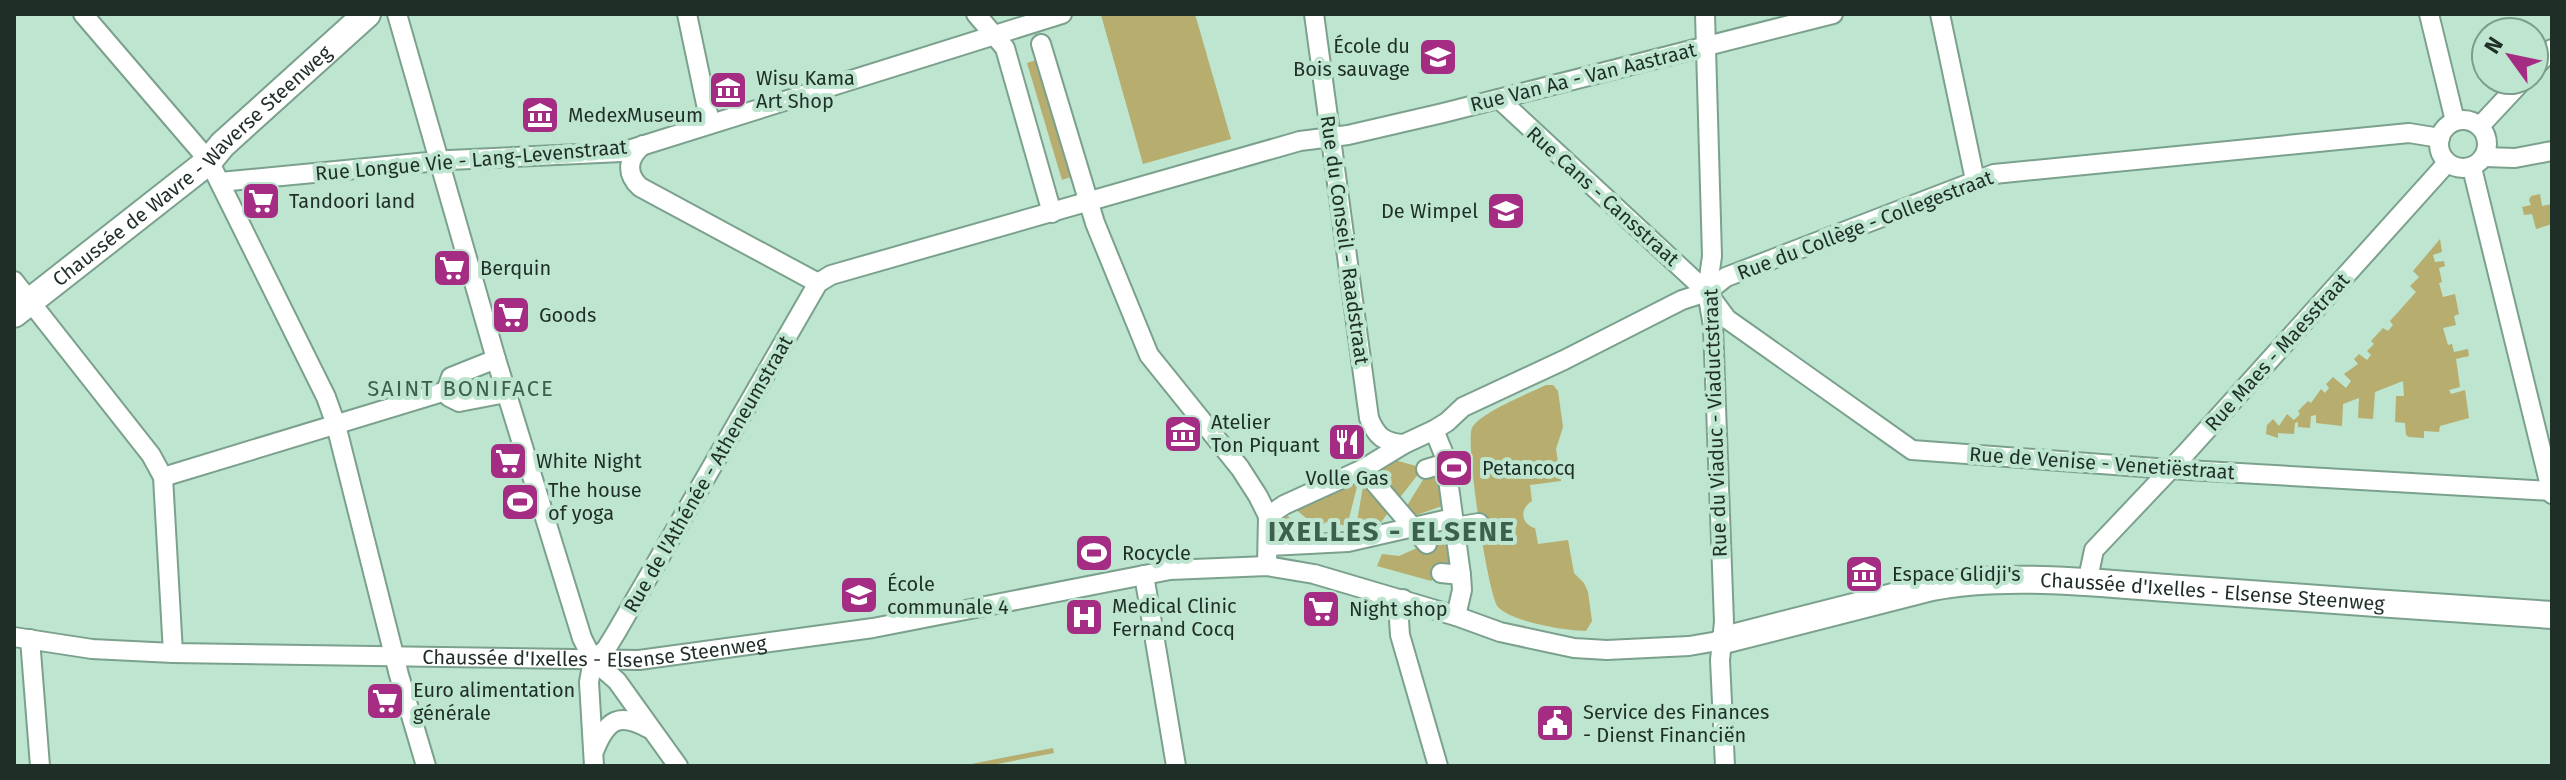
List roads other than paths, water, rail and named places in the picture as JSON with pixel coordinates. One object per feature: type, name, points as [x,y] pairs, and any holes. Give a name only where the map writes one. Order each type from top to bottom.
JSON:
[{"type":"street","points":[[83,14],[214,171],[326,397],[426,766]]},
{"type":"street","name":"Chaussée de Wavre - Waverse Steenweg","points":[[20,298],[214,171],[222,145],[367,14]]},
{"type":"street","points":[[397,14],[506,393],[582,638],[593,660],[617,681],[678,766]]},
{"type":"street","points":[[687,14],[710,123]]},
{"type":"street","points":[[976,14],[1005,48],[1052,213]]},
{"type":"street","name":"Rue Longue Vie - Lang-Levenstraat","points":[[214,171],[622,152],[1062,14]]},
{"type":"street","name":"Rue du Conseil - Raadstraat","points":[[1314,14],[1369,418],[1375,434],[1388,443],[1404,444]]},
{"type":"street","name":"Rue du Viaduc - Viaductstraat","points":[[1705,14],[1712,256],[1707,292],[1713,326],[1724,640],[1720,664],[1725,766]]},
{"type":"street","name":"Rue Van Aa - Van Aastraat","points":[[818,283],[831,275],[1300,141],[1348,135],[1833,14]]},
{"type":"street","points":[[1940,14],[1975,180]]},
{"type":"street","points":[[2429,14],[2455,121]]},
{"type":"street","points":[[1041,44],[1088,202],[1149,355],[1240,468],[1268,516],[1267,566]]},
{"type":"street","points":[[2480,126],[2508,96]]},
{"type":"street","name":"Rue Cans - Cansstraat","points":[[1499,99],[1707,292]]},
{"type":"street","points":[[2552,151],[2478,162],[2459,169],[2447,163],[2440,151],[2440,138],[2448,125],[2469,120],[2480,126],[2487,141],[2478,162],[2552,492]]},
{"type":"street","name":"Rue du Collège - Collegestraat","points":[[1268,516],[1362,477],[1404,444],[1447,422],[1463,407],[1682,300],[1707,292],[1726,277],[1975,180],[1994,174],[2409,133],[2440,138]]},
{"type":"street","points":[[643,145],[635,151],[630,161],[630,173],[640,187],[818,283]]},
{"type":"street","name":"Rue Maes - Maesstraat","points":[[2087,583],[2094,550],[2447,163]]},
{"type":"street","name":"Rue de l'Athénée - Atheneumstraat","points":[[593,660],[606,649],[617,631],[818,283]]},
{"type":"street","name":"Rue de Venise - Venetiëstraat","points":[[1707,292],[1727,319],[1912,450],[2552,492]]},
{"type":"street","points":[[20,298],[151,455],[163,477],[173,653]]},
{"type":"street","points":[[496,359],[451,377],[446,391],[449,397],[459,402],[506,393]]},
{"type":"street","points":[[163,477],[446,391]]},
{"type":"street","points":[[1434,430],[1446,463],[1461,575],[1462,590],[1456,616]]},
{"type":"street","points":[[1426,469],[1446,463]]},
{"type":"street","points":[[1362,477],[1400,507],[1427,544]]},
{"type":"street","points":[[1268,546],[1316,541],[1348,542],[1414,527],[1454,522],[1479,523]]},
{"type":"street","name":"Chaussée d'Ixelles - Elsense Steenweg","points":[[22,638],[92,649],[173,653],[639,660],[859,630],[1170,570],[1267,566],[1314,574],[1403,599],[1500,632],[1574,648],[1607,650],[1689,646],[1724,640],[1958,582],[2087,583],[2552,615]]},
{"type":"street","points":[[1441,573],[1461,575]]},
{"type":"street","points":[[1144,575],[1176,766]]},
{"type":"street","points":[[1403,599],[1400,635],[1438,766]]},
{"type":"street","points":[[22,638],[40,766]]},
{"type":"street","points":[[593,660],[589,682],[594,759]]},
{"type":"street","points":[[594,759],[604,729],[612,722],[623,719],[635,721],[650,729]]},
{"type":"place","name":"École du Bois sauvage","points":[[1438,57]]},
{"type":"place","name":"Wisu Kama Art Shop","points":[[728,90]]},
{"type":"place","name":"MedexMuseum","points":[[540,115]]},
{"type":"place","name":"Tandoori land","points":[[261,201]]},
{"type":"place","name":"De Wimpel","points":[[1506,211]]},
{"type":"place","name":"Berquin","points":[[452,268]]},
{"type":"place","name":"Goods","points":[[511,315]]},
{"type":"place","name":"Atelier Ton Piquant","points":[[1183,434]]},
{"type":"place","name":"Volle Gas","points":[[1347,442]]},
{"type":"place","name":"White Night","points":[[508,461]]},
{"type":"place","name":"Petancocq","points":[[1454,468]]},
{"type":"place","name":"The house of yoga","points":[[520,502]]},
{"type":"place","name":"Rocycle","points":[[1094,553]]},
{"type":"place","name":"Espace Glidji's","points":[[1864,574]]},
{"type":"place","name":"École communale 4","points":[[859,595]]},
{"type":"place","name":"Night shop","points":[[1321,609]]},
{"type":"place","name":"Medical Clinic Fernand Cocq","points":[[1084,617]]},
{"type":"place","name":"Euro alimentation générale","points":[[385,701]]},
{"type":"place","name":"Service des Finances - Dienst Financiën","points":[[1555,723]]},
{"type":"district","name":"SAINT BONIFACE","points":[[461,388]]},
{"type":"district","name":"IXELLES - ELSENE","points":[[1392,531]]}]
